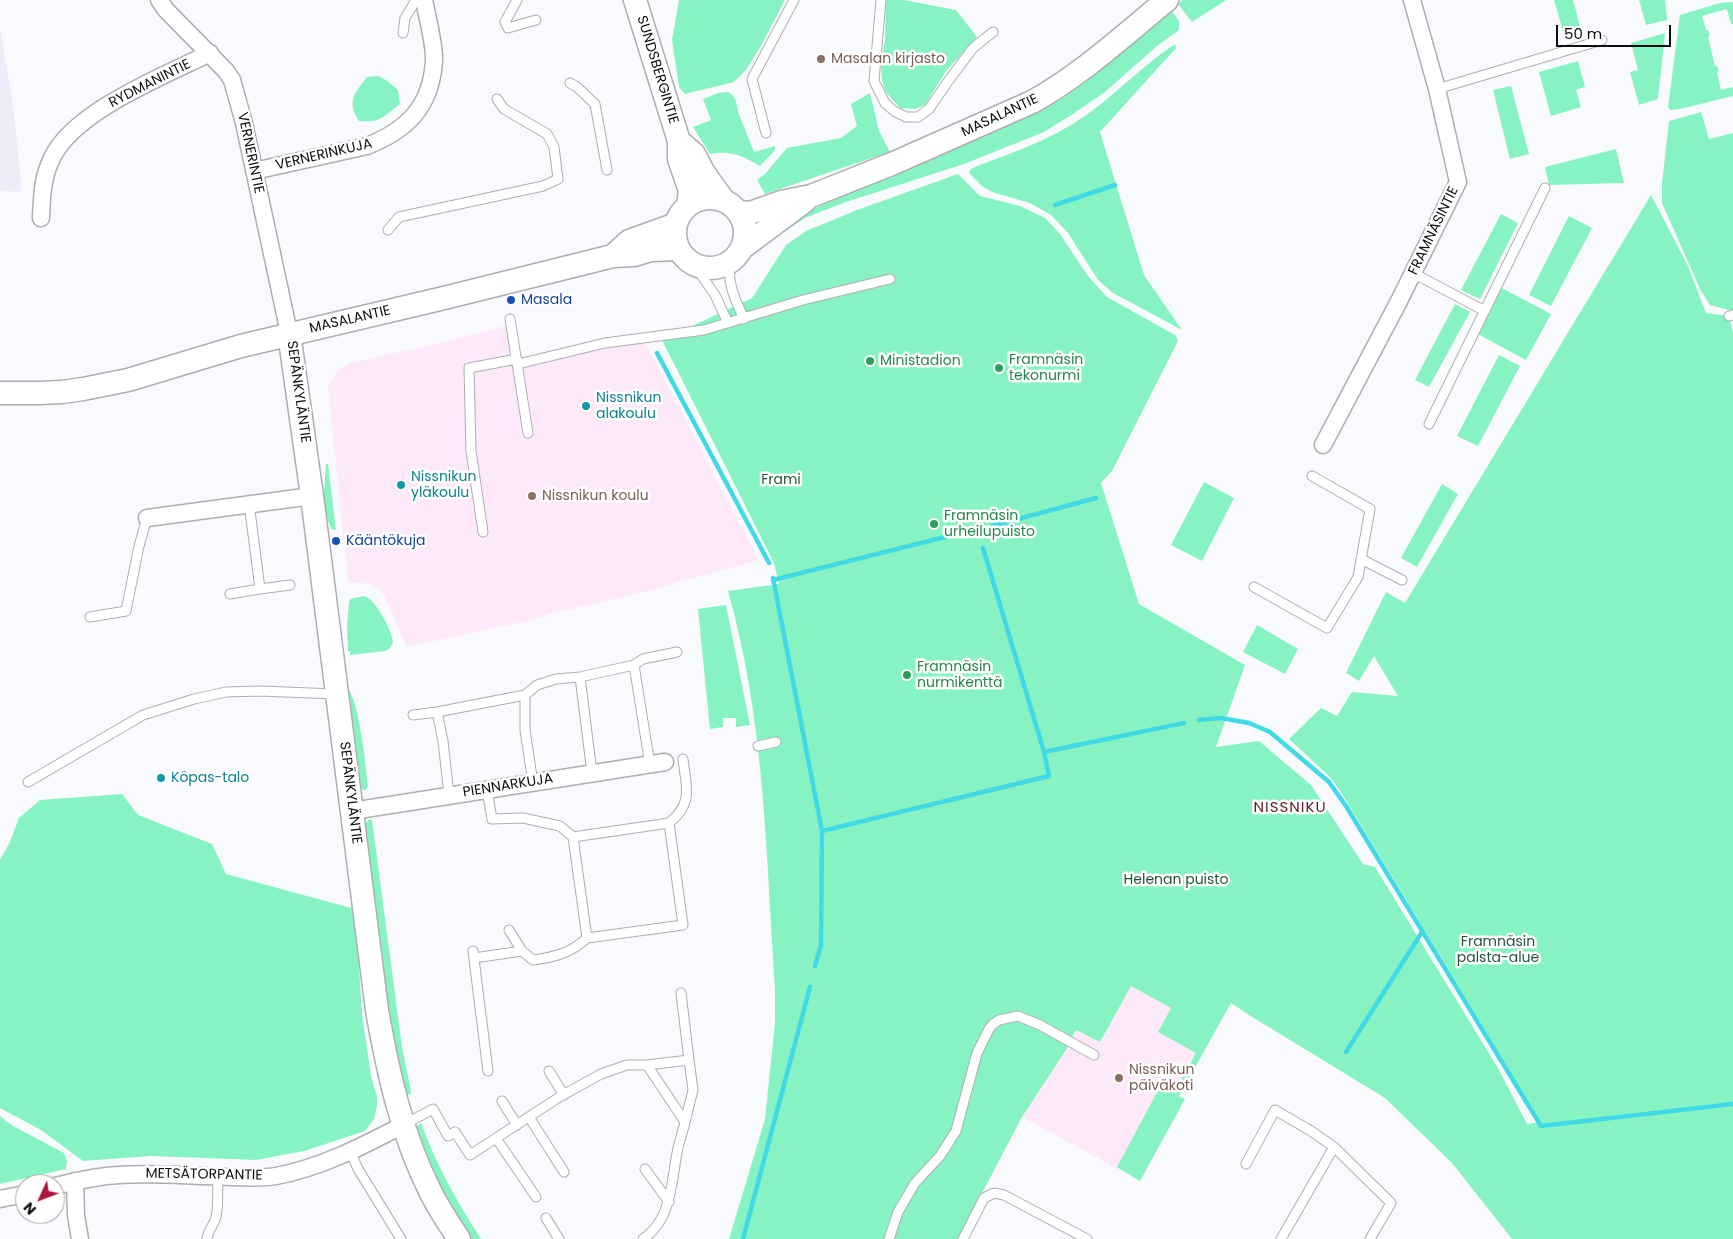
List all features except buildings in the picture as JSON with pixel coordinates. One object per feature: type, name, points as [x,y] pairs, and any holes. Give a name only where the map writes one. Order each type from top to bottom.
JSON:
[{"type":"street","name":"VERNERINTIE","points":[[159,0],[166,10],[210,53],[232,80],[244,123],[289,334]]},
{"type":"street","name":"VERNERINKUJA","points":[[254,171],[367,146],[384,139],[409,122],[426,96],[434,60],[424,0]]},
{"type":"street","name":"SUNDSBERGINTIE","points":[[635,0],[679,141],[679,160],[690,191],[688,205]]},
{"type":"street","name":"MASALANTIE","points":[[731,207],[750,213],[781,202],[811,196],[990,122],[1040,98],[1075,74],[1168,0]]},
{"type":"street","name":"FRAMNÄSINTIE","points":[[1323,446],[1458,182],[1412,0]]},
{"type":"street","name":"RYDMANINTIE","points":[[41,218],[42,188],[52,158],[67,135],[115,100],[210,53]]},
{"type":"street","name":"SUNDSBERGINTIE","points":[[679,141],[694,154],[704,173],[731,207]]},
{"type":"street","name":"MASALANTIE","points":[[736,255],[757,236],[811,196]]},
{"type":"street","points":[[709,198],[731,207],[744,224],[745,236],[736,255],[715,268],[708,268],[686,256],[676,241],[676,224],[688,205],[709,198]]},
{"type":"street","name":"MASALANTIE","points":[[613,256],[629,241],[676,224]]},
{"type":"street","name":"MASALANTIE","points":[[0,393],[39,393],[83,389],[128,380],[241,346],[613,256],[634,255],[651,250],[686,256]]},
{"type":"street","name":"SEPÄNKYLÄNTIE","points":[[289,334],[386,1062],[413,1154],[431,1193],[459,1239]]},
{"type":"street","points":[[147,518],[232,512],[249,504],[312,496]]},
{"type":"street","name":"PIENNARKUJA","points":[[352,811],[658,763]]},
{"type":"street","name":"METSÄTORPANTIE","points":[[65,1184],[118,1175],[275,1176],[313,1166],[350,1151],[403,1125]]},
{"type":"street","points":[[76,1181],[76,1215],[80,1239]]},
{"type":"street","points":[[0,1199],[15,1196]]},
{"type":"lane","points":[[403,33],[405,18],[416,0]]},
{"type":"lane","points":[[518,0],[505,22],[508,28],[536,20]]},
{"type":"lane","points":[[766,133],[752,79],[794,0]]},
{"type":"lane","points":[[880,0],[874,81],[885,103],[894,111],[906,117],[918,117],[929,109],[973,48],[992,32]]},
{"type":"lane","points":[[1436,90],[1602,40]]},
{"type":"lane","points":[[570,83],[595,104],[607,170]]},
{"type":"lane","points":[[388,230],[399,217],[543,186],[558,179],[554,147],[547,134],[504,109],[497,100]]},
{"type":"lane","points":[[1429,424],[1545,188]]},
{"type":"lane","points":[[736,255],[728,275],[744,319]]},
{"type":"lane","points":[[686,256],[716,295],[728,323]]},
{"type":"lane","points":[[1413,273],[1485,311]]},
{"type":"lane","points":[[483,532],[471,451],[469,368],[517,361],[605,343],[694,332],[804,300],[890,279]]},
{"type":"lane","points":[[510,318],[528,433]]},
{"type":"lane","points":[[1254,587],[1327,628],[1358,577],[1370,509],[1312,476]]},
{"type":"lane","points":[[249,504],[260,588]]},
{"type":"lane","points":[[90,617],[126,612],[139,546],[147,518]]},
{"type":"lane","points":[[1361,559],[1402,580]]},
{"type":"lane","points":[[230,594],[290,585]]},
{"type":"lane","points":[[412,715],[525,695],[537,685],[556,679],[580,677],[634,665],[643,659],[677,652]]},
{"type":"lane","points":[[634,665],[658,763]]},
{"type":"lane","points":[[580,677],[592,774]]},
{"type":"lane","points":[[28,782],[143,715],[194,698],[226,692],[260,691],[335,683]]},
{"type":"lane","points":[[525,695],[525,730],[533,783]]},
{"type":"lane","points":[[437,712],[443,741],[449,795]]},
{"type":"lane","points":[[758,746],[776,742]]},
{"type":"lane","points":[[573,837],[669,824],[678,816],[688,797],[683,759]]},
{"type":"lane","points":[[487,790],[492,819],[523,818],[560,826],[573,837],[587,938]]},
{"type":"lane","points":[[533,960],[561,955],[577,947],[587,938],[683,925],[669,824]]},
{"type":"lane","points":[[509,930],[522,951],[533,960],[539,969]]},
{"type":"lane","points":[[488,1071],[474,954],[522,951]]},
{"type":"lane","points":[[643,1239],[652,1233],[661,1221],[669,1202],[678,1147],[693,1090],[681,993]]},
{"type":"lane","points":[[889,1239],[898,1212],[915,1183],[940,1156],[956,1131],[977,1052],[993,1024],[998,1020],[1018,1016],[1040,1024],[1094,1055]]},
{"type":"lane","points":[[403,1125],[433,1109],[448,1136],[455,1132],[470,1155],[564,1094],[601,1074],[627,1065],[689,1060]]},
{"type":"lane","points":[[647,1064],[685,1122]]},
{"type":"lane","points":[[549,1071],[564,1094]]},
{"type":"lane","points":[[502,1101],[517,1124]]},
{"type":"lane","points":[[1246,1164],[1275,1110],[1312,1131],[1334,1147],[1390,1202],[1370,1239]]},
{"type":"lane","points":[[530,1117],[564,1172]]},
{"type":"lane","points":[[496,1138],[536,1197]]},
{"type":"lane","points":[[1281,1239],[1334,1147]]},
{"type":"lane","points":[[350,1151],[358,1169],[402,1239]]},
{"type":"lane","points":[[645,1169],[669,1202]]},
{"type":"lane","points":[[207,1239],[208,1230],[215,1220],[218,1176]]},
{"type":"lane","points":[[963,1239],[984,1198],[994,1193],[1004,1194],[1087,1239]]},
{"type":"lane","points":[[546,1218],[559,1239]]},
{"type":"shaded area","points":[[0,28],[13,105],[22,192],[0,191]]},
{"type":"shaded area","name":"Nissnikun koulu","points":[[505,326],[518,364],[643,339],[759,560],[651,590],[531,620],[407,647],[384,595],[372,584],[348,582],[328,389],[330,381],[341,368],[351,363]]},
{"type":"shaded area","name":"Nissnikun päiväkoti","points":[[1124,943],[1231,1002],[1179,1096],[1185,1099],[1140,1181],[1022,1117],[1066,1050]]},
{"type":"green space","points":[[679,0],[785,0],[761,46],[746,70],[734,82],[685,94],[679,87],[672,40]]},
{"type":"green space","points":[[886,0],[904,0],[956,10],[977,37],[946,71],[925,105],[915,109],[900,108],[885,91],[882,80],[881,61],[885,41]]},
{"type":"green space","points":[[1182,0],[1226,0],[1192,22],[1178,4]]},
{"type":"green space","points":[[1554,0],[1573,0],[1581,30],[1564,34]]},
{"type":"green space","points":[[1639,0],[1665,0],[1667,20],[1646,25]]},
{"type":"green space","points":[[1733,2],[1733,24],[1731,24],[1727,9],[1702,16],[1710,36],[1708,37],[1715,66],[1717,66],[1719,71],[1717,72],[1721,90],[1733,87],[1733,96],[1670,110],[1668,107],[1680,15],[1720,3]]},
{"type":"green space","points":[[1170,9],[1179,21],[1179,30],[1157,46],[1105,92],[1044,132],[964,164],[846,202],[805,218],[782,233],[779,228],[845,192],[997,128]]},
{"type":"green space","points":[[1665,33],[1658,99],[1639,105],[1630,72],[1638,70],[1631,43]]},
{"type":"green space","points":[[1175,44],[1176,48],[1100,132],[1144,275],[1182,330],[1113,293],[1098,280],[1068,233],[1051,215],[1030,203],[992,192],[982,186],[969,173],[971,169],[977,166],[1060,132],[1085,116]]},
{"type":"green space","points":[[1578,61],[1585,87],[1576,90],[1581,107],[1551,116],[1539,72]]},
{"type":"green space","points":[[378,76],[398,90],[400,104],[377,120],[359,121],[353,108],[356,93],[367,77]]},
{"type":"green space","points":[[1511,86],[1529,154],[1510,159],[1493,90]]},
{"type":"green space","points":[[728,92],[735,99],[754,152],[775,146],[775,150],[760,166],[736,154],[710,154],[693,127],[711,120],[703,99],[718,93]]},
{"type":"green space","points":[[870,93],[879,131],[890,152],[765,194],[757,180],[765,174],[787,148],[841,138],[857,126],[851,104]]},
{"type":"green space","points":[[1701,112],[1709,139],[1733,133],[1733,311],[1710,305],[1701,291],[1662,203],[1662,184],[1669,121]]},
{"type":"green space","points":[[1616,149],[1624,183],[1549,185],[1545,167]]},
{"type":"green space","points":[[958,174],[980,196],[1020,206],[1045,218],[1060,234],[1088,276],[1107,297],[1175,335],[1178,340],[1112,471],[1101,483],[1139,604],[1245,665],[1216,747],[1259,741],[1311,785],[1363,864],[1375,867],[1498,1068],[1527,1124],[1541,1122],[1339,789],[1329,776],[1289,739],[1321,708],[1337,716],[1352,692],[1398,696],[1374,656],[1359,681],[1346,673],[1386,592],[1405,603],[1651,195],[1688,266],[1706,313],[1729,316],[1733,333],[1733,1239],[1512,1239],[1452,1163],[1385,1098],[1231,1003],[1179,1096],[1185,1099],[1140,1181],[1117,1167],[1163,1081],[1177,1088],[1196,1053],[1158,1032],[1171,1008],[1131,986],[1100,1042],[1076,1030],[1066,1050],[1022,1117],[958,1239],[729,1239],[765,1119],[775,1023],[775,989],[766,839],[757,739],[750,689],[728,591],[779,584],[774,563],[662,340],[752,298],[786,245],[806,231],[857,210]]},
{"type":"green space","points":[[1501,214],[1518,223],[1480,299],[1461,290]]},
{"type":"green space","points":[[1569,216],[1592,228],[1551,306],[1529,295]]},
{"type":"green space","points":[[1498,286],[1551,314],[1526,360],[1474,332]]},
{"type":"green space","points":[[1455,304],[1470,312],[1429,387],[1415,380]]},
{"type":"green space","points":[[1499,355],[1520,366],[1478,446],[1457,436]]},
{"type":"green space","points":[[326,464],[328,464],[336,530],[331,529],[323,506]]},
{"type":"green space","points":[[1204,482],[1234,498],[1202,561],[1171,545]]},
{"type":"green space","points":[[1442,484],[1458,494],[1417,567],[1401,558]]},
{"type":"green space","points":[[364,596],[373,603],[383,616],[393,643],[385,651],[350,655],[348,651],[347,628],[349,602],[350,599]]},
{"type":"green space","points":[[726,605],[750,725],[736,727],[736,718],[723,718],[723,727],[710,729],[698,609]]},
{"type":"green space","points":[[1257,625],[1298,649],[1285,674],[1243,652]]},
{"type":"green space","points":[[346,686],[355,704],[361,733],[368,786],[365,791],[359,786]]},
{"type":"green space","points":[[122,794],[138,815],[212,844],[226,874],[355,909],[362,1014],[371,1076],[377,1096],[374,1119],[365,1131],[304,1151],[256,1160],[151,1156],[83,1161],[41,1130],[0,1108],[0,860],[10,842],[19,818],[40,800]]},
{"type":"green space","points":[[370,819],[372,820],[402,1047],[411,1091],[406,1097],[391,1047],[364,824]]},
{"type":"green space","points":[[0,1116],[13,1126],[64,1153],[67,1161],[66,1169],[44,1174],[15,1174],[15,1181],[0,1184]]},
{"type":"green space","points":[[421,1123],[448,1183],[481,1239],[469,1239],[438,1188],[415,1128]]},
{"type":"waterway","points":[[1055,205],[1115,185]]},
{"type":"waterway","points":[[657,353],[769,563]]},
{"type":"waterway","points":[[992,526],[1096,498]]},
{"type":"waterway","points":[[969,531],[978,531]]},
{"type":"waterway","points":[[773,580],[957,534]]},
{"type":"waterway","points":[[983,548],[1044,752]]},
{"type":"waterway","points":[[773,578],[822,831],[1049,776],[1044,752],[1184,723]]},
{"type":"waterway","points":[[1199,720],[1221,718],[1249,723],[1270,732],[1329,782],[1346,806],[1541,1126],[1733,1104]]},
{"type":"waterway","points":[[815,966],[821,945],[822,831]]},
{"type":"waterway","points":[[1346,1052],[1422,932]]},
{"type":"waterway","points":[[743,1239],[810,987]]},
{"type":"place","name":"Masalan kirjasto","points":[[821,59]]},
{"type":"place","name":"Masala","points":[[511,300]]},
{"type":"place","name":"Ministadion","points":[[870,361]]},
{"type":"place","name":"Framnäsin tekonurmi","points":[[999,368]]},
{"type":"place","name":"Nissnikun alakoulu","points":[[586,406]]},
{"type":"place","name":"Nissnikun yläkoulu","points":[[401,485]]},
{"type":"place","name":"Nissnikun koulu","points":[[532,496]]},
{"type":"place","name":"Framnäsin urheilupuisto","points":[[934,524]]},
{"type":"place","name":"Kääntökuja","points":[[336,541]]},
{"type":"place","name":"Framnäsin nurmikenttä","points":[[907,675]]},
{"type":"place","name":"Köpas-talo","points":[[161,778]]},
{"type":"place","name":"Nissnikun päiväkoti","points":[[1119,1078]]},
{"type":"district","name":"NISSNIKU","points":[[1290,808]]},
{"type":"park label","name":"Frami","points":[[781,480]]},
{"type":"park label","name":"Helenan puisto","points":[[1176,880]]},
{"type":"park label","name":"Framnäsin palsta-alue","points":[[1498,950]]}]
